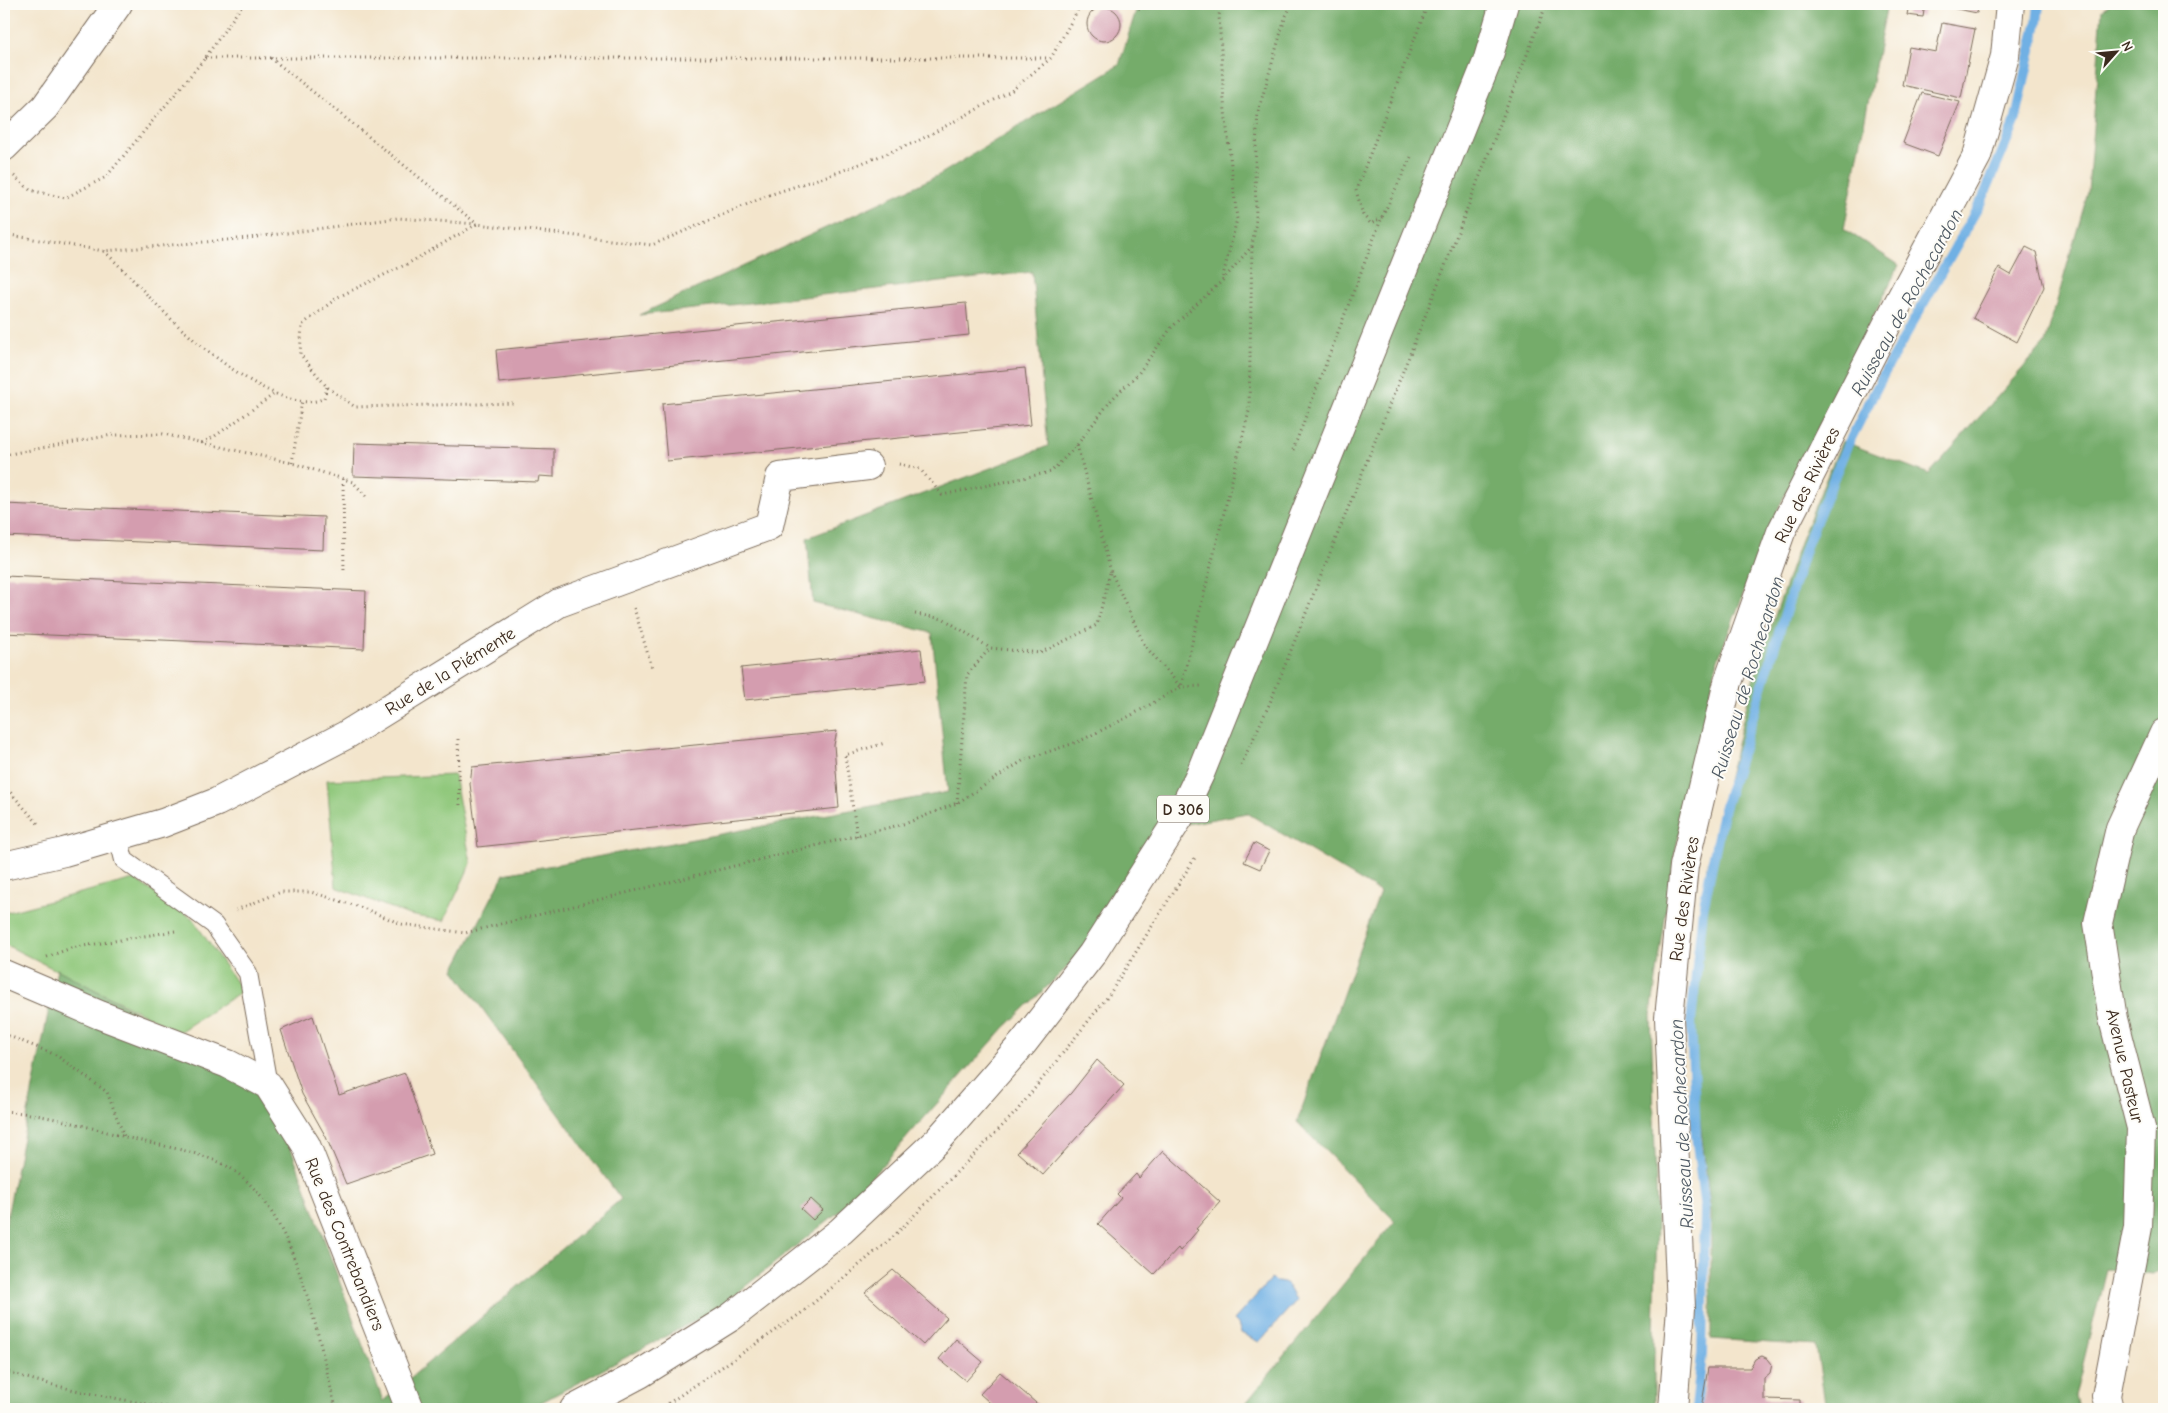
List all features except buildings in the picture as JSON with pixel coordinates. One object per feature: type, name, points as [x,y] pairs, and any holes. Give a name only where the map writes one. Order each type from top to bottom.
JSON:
[{"type":"street","points":[[6,159],[118,4]]},
{"type":"street","name":"D 306","points":[[574,1409],[640,1374],[731,1317],[841,1231],[938,1140],[1024,1042],[1092,954],[1179,818],[1200,774],[1483,72],[1504,4]]},
{"type":"street","name":"Rue des Rivières","points":[[1673,1409],[1682,1308],[1669,1018],[1684,866],[1728,682],[1781,532],[1894,311],[1977,156],[2005,56],[2010,4]]},
{"type":"street","name":"Rue de la Piémente","points":[[4,866],[64,852],[163,823],[225,797],[346,735],[559,603],[769,526],[780,477],[868,466]]},
{"type":"street","name":"Avenue Pasteur","points":[[2109,1409],[2106,1396],[2138,1227],[2141,1128],[2112,1019],[2098,923],[2120,828],[2164,734]]},
{"type":"street","name":"Rue des Contrebandiers","points":[[4,974],[100,1015],[228,1064],[268,1085],[306,1145],[410,1409]]},
{"type":"lane","name":"Rue des Contrebandiers","points":[[118,836],[124,860],[170,891],[214,925],[248,973],[268,1085]]},
{"type":"path","points":[[6,159],[30,190],[66,198],[106,177],[205,58],[243,4]]},
{"type":"path","points":[[4,234],[104,251],[249,238],[398,218],[477,224],[652,245],[769,196],[839,172],[916,142],[1011,91],[1051,58],[1081,4]]},
{"type":"path","points":[[1130,4],[1141,9],[1149,4]]},
{"type":"path","points":[[1222,4],[1219,15],[1224,102],[1237,219],[1222,281]]},
{"type":"path","points":[[1181,687],[1249,411],[1252,246],[1256,220],[1255,163],[1258,112],[1285,18],[1292,4]]},
{"type":"path","points":[[1382,217],[1371,224],[1363,215],[1356,190],[1428,4]]},
{"type":"path","points":[[205,58],[1051,58]]},
{"type":"path","points":[[270,58],[477,224]]},
{"type":"path","points":[[1291,456],[1382,217],[1415,149]]},
{"type":"path","points":[[477,224],[406,264],[338,296],[302,325],[300,354],[326,387],[355,407],[516,403]]},
{"type":"path","points":[[868,466],[891,462],[920,469],[942,495],[1051,472],[1077,444],[1112,399],[1138,374],[1171,328],[1222,281],[1252,246]]},
{"type":"path","points":[[104,251],[191,337],[240,374],[273,395],[317,402],[324,398],[326,387]]},
{"type":"path","points":[[202,443],[273,395]]},
{"type":"path","points":[[292,463],[302,401]]},
{"type":"path","points":[[4,455],[112,435],[163,434],[292,463],[353,482],[366,496]]},
{"type":"path","points":[[1077,444],[1110,572],[1145,646],[1181,687]]},
{"type":"path","points":[[343,479],[344,574]]},
{"type":"path","points":[[915,614],[944,619],[990,648],[1040,654],[1097,625],[1110,572]]},
{"type":"path","points":[[625,579],[652,668]]},
{"type":"path","points":[[957,803],[967,674],[990,648]]},
{"type":"path","points":[[46,957],[71,948],[214,925],[239,908],[281,892],[311,892],[363,908],[402,924],[465,933],[907,823],[957,803],[1024,760],[1080,741],[1130,716],[1181,687],[1203,686]]},
{"type":"path","points":[[458,740],[460,807]]},
{"type":"path","points":[[857,836],[845,754],[884,744]]},
{"type":"path","points":[[4,785],[64,852]]},
{"type":"path","points":[[4,1034],[56,1056],[107,1092],[124,1136]]},
{"type":"path","points":[[4,1111],[35,1113],[69,1120],[215,1160],[246,1179],[270,1208],[285,1238],[306,1289],[336,1409]]},
{"type":"path","points":[[4,1371],[24,1378],[123,1400],[176,1409]]},
{"type":"green space","points":[[1138,4],[1887,4],[1844,229],[1899,265],[1770,525],[1717,662],[1674,857],[1651,1014],[1657,1222],[1654,1409],[1241,1409],[1395,1221],[1297,1122],[1380,892],[1247,813],[1159,829],[1081,954],[1004,1028],[846,1206],[717,1309],[538,1404],[507,1409],[4,1409],[4,1232],[57,969],[268,1085],[383,1401],[621,1199],[454,970],[504,874],[948,792],[932,633],[813,603],[807,538],[1048,446],[1032,272],[639,315],[939,175],[1119,65]]},
{"type":"green space","points":[[2112,4],[2164,4],[2164,1266],[2153,1274],[2106,1269],[2075,1397],[2078,1409],[1826,1409],[1816,1346],[1711,1339],[1711,1212],[1688,1023],[1707,867],[1752,683],[1800,542],[1842,441],[1929,474],[2045,343],[2088,192],[2102,10]]},
{"type":"green space","points":[[454,775],[471,863],[444,921],[409,915],[336,887],[327,780]]},
{"type":"green space","points":[[134,879],[192,918],[242,991],[179,1032],[4,944],[4,913]]},
{"type":"water","points":[[1272,1278],[1276,1282],[1281,1282],[1287,1286],[1297,1300],[1259,1342],[1241,1333],[1238,1324],[1234,1320]]},
{"type":"waterway","name":"Ruisseau de Rochecardon","points":[[1696,1409],[1702,1354],[1705,1210],[1696,1135],[1691,1022],[1703,909],[1723,812],[1806,546],[1846,448],[1888,366],[1982,200],[2015,122],[2037,23],[2039,4]]}]
